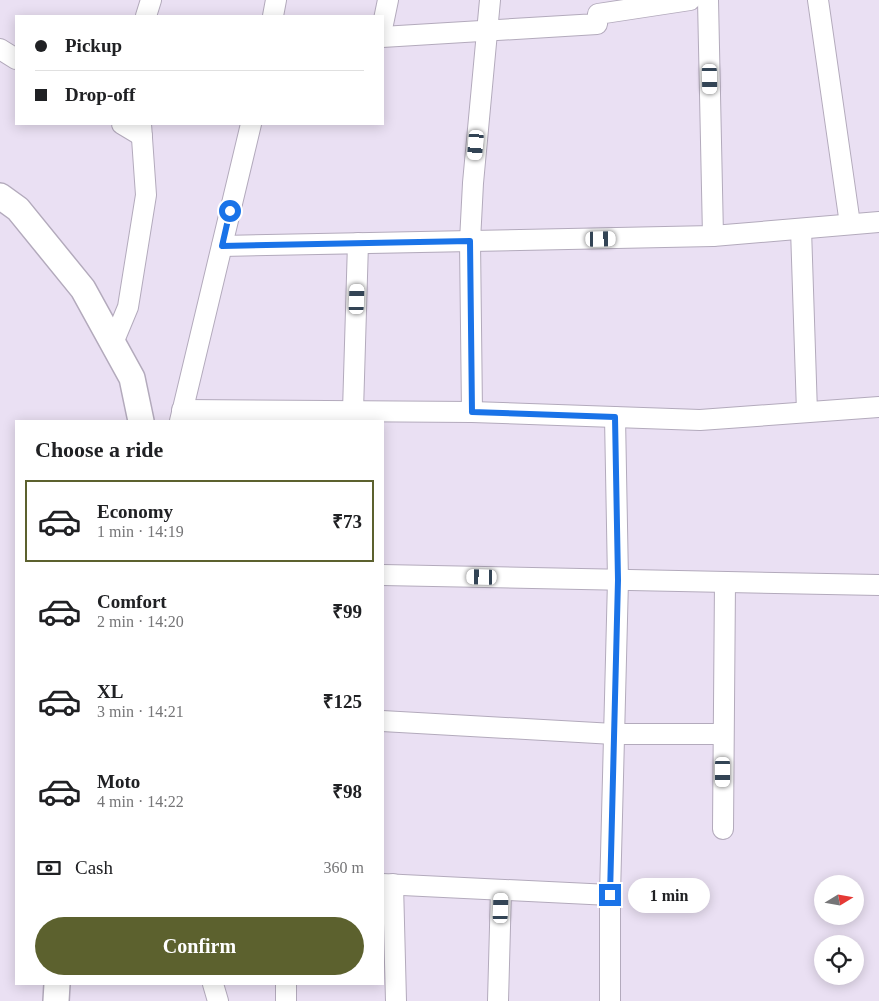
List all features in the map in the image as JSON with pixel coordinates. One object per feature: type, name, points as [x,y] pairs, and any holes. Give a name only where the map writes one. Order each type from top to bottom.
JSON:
[{"type":"main road","points":[[0,196],[18,210],[83,289],[132,378],[141,420]]},
{"type":"main road","points":[[56,1001],[57,985]]},
{"type":"street","points":[[146,15],[151,0]]},
{"type":"street","points":[[273,15],[276,0]]},
{"type":"street","points":[[384,19],[388,0]]},
{"type":"street","points":[[472,412],[470,241],[473,183],[490,0]]},
{"type":"street","points":[[384,37],[597,24],[598,7],[690,0]]},
{"type":"street","points":[[708,0],[713,236]]},
{"type":"street","points":[[818,0],[850,224]]},
{"type":"street","points":[[0,49],[15,58]]},
{"type":"street","points":[[113,343],[128,307],[146,195],[142,130],[125,125]]},
{"type":"street","points":[[251,125],[181,416],[295,416],[353,411],[472,412],[700,420],[879,407]]},
{"type":"street","points":[[222,246],[713,236],[879,222]]},
{"type":"street","points":[[801,229],[807,412]]},
{"type":"street","points":[[353,411],[358,243]]},
{"type":"street","points":[[610,1001],[610,895],[618,580],[615,417]]},
{"type":"street","points":[[384,575],[879,585]]},
{"type":"street","points":[[723,828],[725,582]]},
{"type":"street","points":[[384,721],[614,734],[723,734]]},
{"type":"street","points":[[396,1001],[388,884],[610,895]]},
{"type":"street","points":[[498,1001],[501,890]]},
{"type":"street","points":[[213,985],[218,1001]]},
{"type":"street","points":[[286,985],[286,1001]]},
{"type":"route","points":[[230,211],[222,246],[470,241],[472,412],[615,417],[618,580],[610,895]]}]
